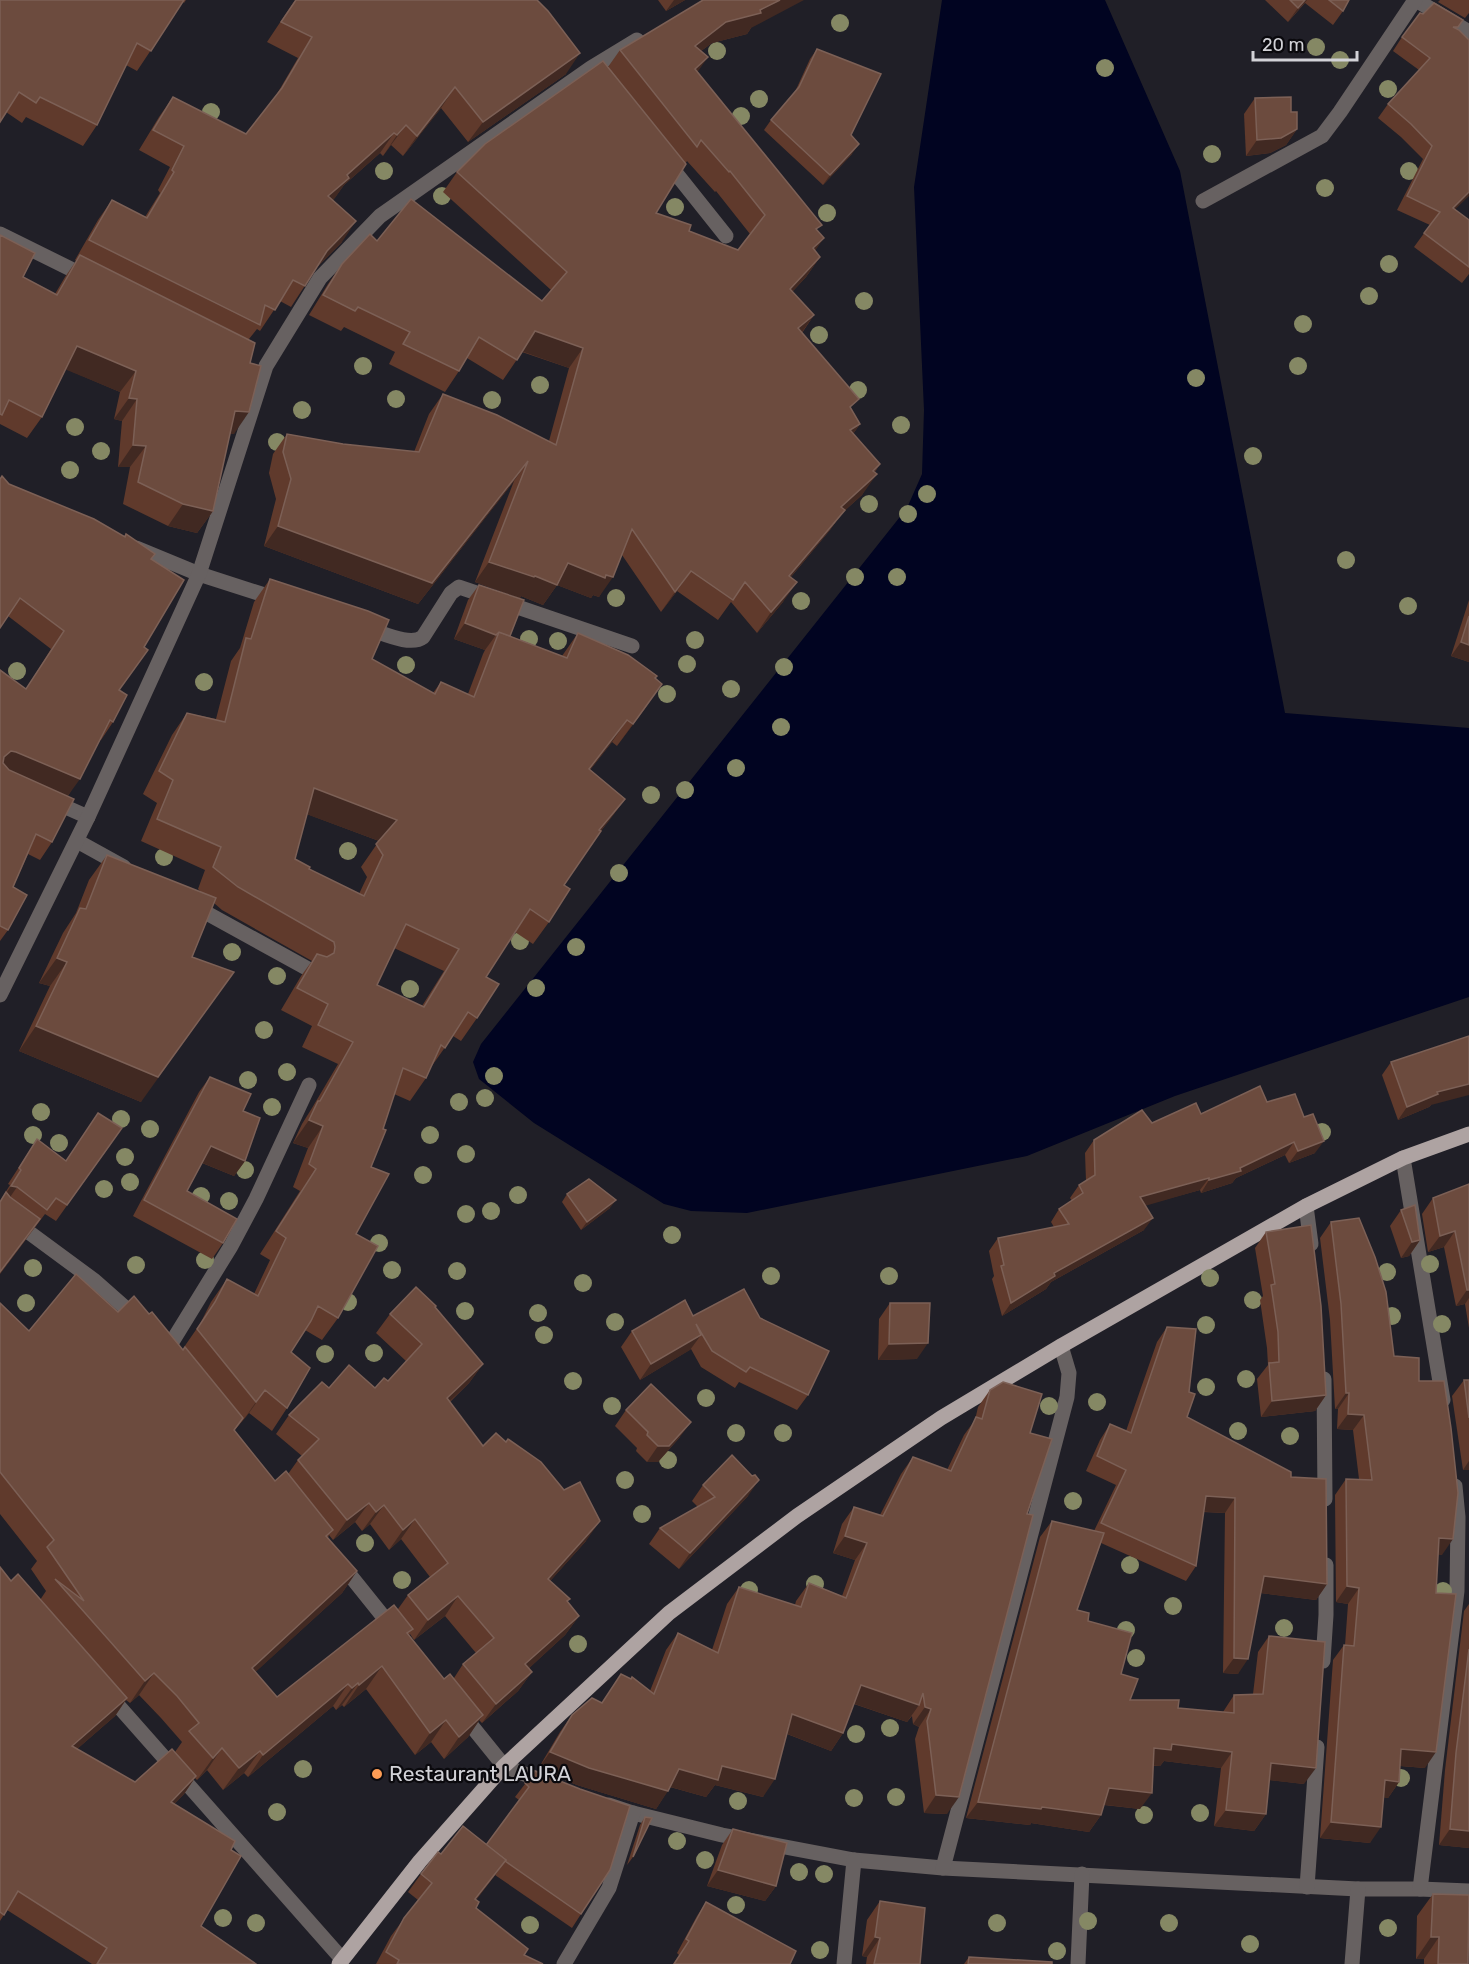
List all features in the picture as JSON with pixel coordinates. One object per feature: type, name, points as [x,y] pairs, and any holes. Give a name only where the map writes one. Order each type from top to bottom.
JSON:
[{"type":"main road","points":[[340,1961],[420,1861],[504,1766],[669,1613],[797,1516],[941,1418],[1061,1346],[1306,1206],[1403,1158],[1469,1134]]},
{"type":"street","points":[[1203,201],[1322,136],[1416,0],[1469,32]]},
{"type":"street","points":[[0,995],[88,817],[199,574],[261,363],[320,278],[380,216],[591,68],[653,31]]},
{"type":"street","points":[[655,147],[726,236]]},
{"type":"street","points":[[0,234],[106,286]]},
{"type":"street","points":[[122,542],[199,574],[287,602]]},
{"type":"street","points":[[353,624],[408,641],[418,641],[423,638],[451,593],[459,587],[632,646]]},
{"type":"street","points":[[33,793],[88,817]]},
{"type":"street","points":[[76,841],[138,875]]},
{"type":"street","points":[[178,897],[310,970]]},
{"type":"street","points":[[0,1211],[95,1281],[137,1317],[163,1346],[231,1246],[309,1085]]},
{"type":"street","points":[[1403,1158],[1446,1419]]},
{"type":"street","points":[[1306,1206],[1314,1263]]},
{"type":"street","points":[[943,1868],[1067,1397],[1069,1373],[1061,1346]]},
{"type":"street","points":[[1323,1367],[1326,1509]]},
{"type":"street","points":[[1420,1889],[1456,1592],[1458,1517],[1453,1474]]},
{"type":"street","points":[[332,1553],[407,1646]]},
{"type":"street","points":[[1322,1674],[1326,1615],[1326,1556]]},
{"type":"street","points":[[101,1686],[340,1961]]},
{"type":"street","points":[[452,1701],[504,1766],[564,1790]]},
{"type":"street","points":[[1307,1887],[1318,1733]]},
{"type":"street","points":[[594,1800],[633,1813],[722,1835],[854,1860],[943,1868],[1358,1890],[1469,1891]]},
{"type":"street","points":[[564,1964],[609,1888],[633,1813]]},
{"type":"street","points":[[844,1964],[854,1860]]},
{"type":"street","points":[[1078,1964],[1082,1874]]},
{"type":"street","points":[[1352,1964],[1358,1890]]},
{"type":"water","points":[[942,0],[1105,0],[1180,171],[1285,713],[1469,728],[1469,997],[1175,1096],[1027,1156],[747,1213],[691,1211],[664,1204],[534,1123],[479,1079],[473,1062],[481,1044],[907,508],[922,474],[924,410],[914,187]]},
{"type":"building","points":[[0,0],[184,0],[151,51],[137,43],[97,125],[40,97],[36,103],[19,92],[0,122]]},
{"type":"building","points":[[296,0],[537,0],[580,53],[483,122],[455,87],[417,136],[406,125],[397,135],[394,133],[347,175],[349,178],[328,196],[356,221],[327,251],[305,286],[293,280],[275,310],[265,305],[260,325],[89,240],[112,200],[147,218],[174,172],[172,170],[184,146],[153,130],[173,97],[246,134],[282,88],[312,37],[281,22]]},
{"type":"building","points":[[703,0],[780,0],[760,10],[761,13],[726,22],[695,46],[708,57],[695,69],[822,225],[816,229],[824,238],[813,248],[820,257],[790,289],[814,315],[798,328],[859,399],[850,407],[860,424],[850,430],[880,464],[873,471],[877,474],[841,507],[845,510],[789,576],[797,582],[771,612],[745,582],[733,600],[691,571],[675,592],[632,529],[613,577],[606,575],[605,578],[568,563],[557,585],[489,562],[528,461],[432,583],[278,526],[291,479],[283,452],[287,434],[343,444],[419,452],[443,394],[497,415],[556,445],[583,348],[535,331],[517,360],[479,337],[459,371],[403,344],[410,332],[358,307],[355,311],[323,295],[342,264],[370,234],[377,241],[411,199],[542,301],[567,272],[457,172],[485,144],[603,61],[686,164],[656,213],[691,225],[689,231],[738,250],[765,215],[730,171],[701,140],[697,147],[620,50]]},
{"type":"building","points":[[1290,0],[1305,0],[1298,8]]},
{"type":"building","points":[[1329,0],[1349,0],[1343,11]]},
{"type":"building","points":[[1434,3],[1463,20],[1458,27],[1453,27],[1469,40],[1469,192],[1453,208],[1469,220],[1469,267],[1424,233],[1440,212],[1407,196],[1432,146],[1388,104],[1430,58],[1402,37],[1420,13],[1423,14]]},
{"type":"building","points":[[817,49],[881,74],[851,135],[859,144],[830,175],[771,120],[799,87]]},
{"type":"building","points":[[1291,97],[1291,112],[1297,112],[1297,129],[1281,138],[1257,140],[1255,98]]},
{"type":"building","points":[[0,235],[35,253],[23,277],[57,295],[80,255],[255,343],[250,363],[261,366],[249,412],[235,411],[213,511],[183,504],[138,482],[146,446],[133,445],[137,399],[129,398],[136,371],[77,346],[42,417],[9,400],[2,415],[0,414]]},
{"type":"building","points":[[2,476],[9,484],[94,519],[125,537],[126,534],[155,554],[151,559],[184,580],[144,647],[148,650],[119,690],[127,695],[113,722],[110,720],[80,779],[16,752],[11,751],[4,757],[3,763],[9,770],[74,799],[52,842],[36,834],[13,887],[27,895],[8,930],[0,926],[0,670],[26,689],[64,631],[20,598],[0,628],[0,479]]},
{"type":"building","points":[[270,579],[389,620],[372,659],[435,694],[441,682],[474,697],[499,632],[567,658],[578,633],[628,655],[657,676],[655,678],[662,684],[633,724],[627,720],[589,769],[625,799],[599,830],[601,831],[564,885],[570,889],[549,922],[530,909],[486,977],[499,984],[477,1018],[468,1012],[445,1048],[441,1045],[426,1078],[403,1068],[383,1129],[386,1130],[371,1167],[389,1174],[356,1234],[378,1246],[338,1318],[318,1306],[291,1352],[310,1368],[287,1408],[265,1390],[256,1402],[197,1329],[227,1279],[258,1296],[286,1238],[276,1231],[316,1169],[309,1164],[323,1126],[309,1120],[353,1042],[318,1025],[328,1004],[297,988],[317,954],[327,957],[334,953],[334,942],[238,887],[213,867],[221,847],[157,819],[173,780],[159,771],[187,713],[225,722],[246,638],[251,639]],"holes":[[[314,788],[397,820],[376,844],[383,855],[364,896],[309,869],[310,867],[295,859]],[[406,924],[459,949],[424,1007],[377,985]]]},
{"type":"building","points":[[479,585],[524,600],[510,636],[499,632],[496,635],[465,623]]},
{"type":"building","points":[[1469,616],[1469,645],[1461,642]]},
{"type":"building","points":[[107,855],[216,898],[192,957],[234,972],[158,1077],[36,1026],[67,962],[57,958],[80,908],[86,909]]},
{"type":"building","points":[[1469,1036],[1469,1084],[1437,1092],[1438,1094],[1407,1107],[1391,1062]]},
{"type":"building","points":[[210,1077],[251,1094],[243,1111],[260,1118],[245,1161],[211,1146],[187,1191],[237,1219],[223,1243],[144,1200]]},
{"type":"building","points":[[1260,1086],[1267,1102],[1295,1094],[1304,1117],[1313,1114],[1324,1141],[1298,1151],[1294,1142],[1240,1168],[1241,1171],[1140,1197],[1153,1218],[1054,1273],[1055,1276],[1011,1303],[1001,1266],[1004,1265],[998,1238],[1069,1224],[1059,1209],[1083,1193],[1079,1185],[1095,1175],[1094,1140],[1142,1110],[1152,1123],[1196,1103],[1201,1114]]},
{"type":"building","points":[[98,1113],[122,1128],[67,1205],[56,1198],[47,1210],[17,1187],[11,1186],[37,1139],[66,1161]]},
{"type":"building","points":[[589,1179],[616,1200],[587,1222],[567,1194]]},
{"type":"building","points":[[1469,1184],[1469,1290],[1467,1290],[1455,1231],[1440,1236],[1433,1198]]},
{"type":"building","points":[[6,1192],[40,1219],[0,1272],[0,1202]]},
{"type":"building","points":[[1415,1205],[1420,1240],[1412,1242],[1401,1210]]},
{"type":"building","points":[[1359,1218],[1386,1292],[1394,1356],[1419,1358],[1419,1381],[1444,1381],[1458,1493],[1453,1539],[1439,1538],[1436,1593],[1456,1594],[1436,1752],[1401,1749],[1399,1782],[1385,1780],[1381,1827],[1331,1822],[1344,1645],[1354,1646],[1359,1588],[1347,1586],[1346,1479],[1372,1480],[1364,1415],[1348,1414],[1349,1393],[1346,1393],[1341,1304],[1331,1222]]},
{"type":"building","points":[[1311,1225],[1321,1306],[1326,1395],[1272,1401],[1269,1363],[1279,1362],[1278,1332],[1271,1285],[1275,1284],[1266,1232]]},
{"type":"building","points":[[76,1274],[118,1312],[134,1296],[149,1314],[152,1312],[183,1350],[185,1347],[243,1418],[234,1430],[275,1481],[286,1471],[333,1530],[326,1536],[357,1571],[252,1668],[277,1697],[394,1605],[413,1629],[407,1633],[444,1679],[450,1674],[483,1715],[459,1737],[446,1720],[430,1733],[382,1666],[359,1685],[358,1683],[352,1688],[348,1684],[263,1755],[260,1751],[239,1768],[222,1748],[213,1758],[189,1731],[199,1723],[177,1696],[154,1673],[145,1681],[55,1579],[84,1601],[47,1547],[54,1540],[0,1472],[0,1303],[29,1331]]},
{"type":"building","points":[[416,1287],[436,1306],[483,1364],[447,1398],[483,1446],[496,1433],[506,1442],[508,1439],[541,1462],[564,1490],[580,1482],[600,1521],[548,1579],[570,1599],[567,1601],[579,1616],[525,1664],[532,1672],[496,1704],[463,1664],[494,1638],[458,1596],[428,1620],[408,1595],[448,1563],[415,1519],[403,1530],[384,1505],[376,1512],[369,1503],[347,1520],[298,1460],[319,1439],[289,1415],[322,1382],[329,1388],[349,1365],[375,1388],[384,1378],[388,1381],[422,1344],[390,1314]]},
{"type":"building","points":[[744,1289],[760,1318],[829,1351],[808,1395],[750,1367],[746,1372],[712,1351],[696,1324],[701,1335],[651,1364],[632,1331],[685,1300],[693,1316]]},
{"type":"building","points":[[890,1303],[930,1303],[928,1343],[889,1344]]},
{"type":"building","points":[[1167,1327],[1196,1329],[1189,1392],[1195,1394],[1187,1417],[1291,1472],[1291,1477],[1326,1479],[1327,1584],[1264,1576],[1248,1659],[1234,1658],[1235,1498],[1206,1496],[1196,1566],[1101,1523],[1126,1470],[1097,1456],[1110,1424],[1131,1433]]},
{"type":"building","points":[[1464,1380],[1469,1380],[1469,1418]]},
{"type":"building","points":[[1003,1382],[1042,1394],[1030,1433],[1052,1439],[1027,1514],[1033,1515],[959,1797],[936,1795],[927,1721],[931,1709],[925,1707],[923,1693],[919,1705],[861,1685],[843,1733],[792,1714],[775,1779],[722,1766],[718,1780],[679,1769],[668,1791],[589,1768],[550,1752],[572,1715],[592,1698],[602,1703],[621,1674],[631,1679],[632,1677],[654,1694],[678,1633],[718,1653],[739,1587],[801,1607],[809,1583],[846,1598],[867,1543],[845,1536],[854,1507],[883,1516],[913,1457],[951,1471],[976,1417],[982,1419],[990,1390]]},
{"type":"building","points":[[651,1384],[691,1422],[669,1446],[658,1446],[647,1435],[648,1432],[626,1410]]},
{"type":"building","points":[[732,1455],[752,1476],[755,1475],[759,1480],[690,1553],[660,1528],[715,1497],[703,1485]]},
{"type":"building","points":[[1052,1521],[1104,1533],[1077,1610],[1089,1613],[1088,1621],[1132,1633],[1121,1674],[1138,1679],[1130,1700],[1179,1700],[1178,1708],[1234,1713],[1234,1695],[1263,1694],[1269,1636],[1325,1642],[1316,1768],[1271,1763],[1266,1814],[1226,1810],[1232,1752],[1172,1744],[1171,1750],[1154,1748],[1152,1793],[1109,1788],[1101,1815],[978,1802]]},
{"type":"building","points":[[0,1567],[11,1581],[18,1574],[127,1698],[72,1746],[135,1782],[172,1749],[196,1776],[171,1802],[235,1841],[231,1850],[241,1856],[201,1926],[256,1964],[97,1964],[107,1948],[18,1891],[4,1915],[0,1912]]},
{"type":"building","points":[[1469,1649],[1469,1831],[1450,1829],[1456,1753]]},
{"type":"building","points":[[535,1771],[630,1806],[610,1870],[581,1914],[486,1845],[529,1787],[525,1783]]},
{"type":"building","points":[[645,1817],[652,1818],[633,1857]]},
{"type":"building","points":[[463,1826],[506,1860],[475,1899],[479,1902],[476,1908],[528,1949],[524,1955],[543,1964],[397,1964],[399,1960],[386,1952],[404,1918],[432,1883],[421,1874],[438,1852],[441,1854]]},
{"type":"building","points":[[733,1829],[787,1843],[776,1886],[718,1870]]},
{"type":"building","points":[[1433,1894],[1469,1895],[1468,1964],[1438,1964],[1439,1937],[1431,1937]]},
{"type":"building","points":[[880,1901],[925,1908],[920,1964],[874,1964],[880,1938],[875,1937]]},
{"type":"building","points":[[706,1902],[796,1951],[790,1964],[674,1964],[689,1941],[686,1939]]},
{"type":"building","points":[[969,1957],[1052,1962],[1052,1964],[968,1964]]},
{"type":"place","name":"Restaurant LAURA","points":[[377,1774]]}]
